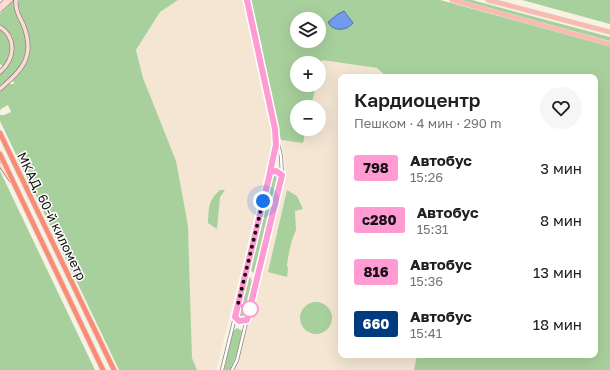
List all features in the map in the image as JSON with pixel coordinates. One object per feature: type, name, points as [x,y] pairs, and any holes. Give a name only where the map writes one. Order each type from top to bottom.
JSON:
[{"type":"highway","name":"МКАД, 60-й километр","points":[[0,133],[114,370]]},
{"type":"highway","name":"МКАД, 60-й километр","points":[[0,154],[103,370]]},
{"type":"main road","points":[[0,6],[6,0]]},
{"type":"main road","points":[[0,10],[11,0]]},
{"type":"main road","points":[[0,89],[22,68],[28,51],[27,35],[17,9],[16,0]]},
{"type":"main road","points":[[452,0],[610,44]]},
{"type":"main road","points":[[488,0],[610,32]]},
{"type":"main road","points":[[0,27],[9,34],[12,43],[8,62],[0,72]]},
{"type":"main road","points":[[0,164],[16,188]]},
{"type":"street","points":[[232,370],[237,360],[282,175],[281,157],[247,0]]},
{"type":"street","points":[[222,370],[275,154],[275,129]]},
{"type":"shaded area","points":[[178,0],[243,0],[273,140],[273,150],[261,200],[256,213],[216,370],[197,370],[192,358],[188,226],[184,207],[143,78],[136,50],[160,12]]},
{"type":"shaded area","points":[[326,61],[377,68],[384,74],[338,74],[338,358],[416,358],[414,370],[234,370],[239,360],[285,175],[286,166],[281,140],[302,143],[304,136],[326,136],[326,100],[313,100],[314,92],[326,92]]},
{"type":"green space","points":[[14,0],[16,12],[26,40],[26,56],[19,68],[0,87],[0,74],[9,62],[14,46],[12,36],[0,25],[0,14]]},
{"type":"green space","points":[[19,0],[178,0],[160,12],[136,50],[143,78],[176,161],[188,226],[192,358],[197,370],[119,370],[0,121],[0,115],[11,112],[8,105],[0,111],[0,92],[8,84],[14,84],[13,80],[22,70],[28,60],[30,52],[28,35],[18,4]]},
{"type":"green space","points":[[250,0],[440,0],[610,46],[610,370],[414,370],[416,358],[598,358],[598,74],[384,74],[377,68],[326,61],[326,56],[290,56],[290,92],[314,92],[313,100],[290,100],[290,136],[304,136],[303,143],[281,140],[261,50],[262,47]],"holes":[[[344,11],[353,23],[349,28],[333,28]]]},
{"type":"green space","points":[[459,0],[472,0],[610,37],[610,41]]},
{"type":"green space","points":[[522,0],[610,0],[610,24]]},
{"type":"green space","points":[[0,29],[5,33],[10,41],[9,54],[5,65],[3,66],[0,64]]},
{"type":"green space","points":[[0,171],[95,370],[0,370]]},
{"type":"green space","points":[[273,172],[278,173],[280,177],[255,275],[250,269],[249,264]]},
{"type":"green space","points":[[220,190],[225,190],[220,197],[217,229],[208,223],[211,201]]},
{"type":"green space","points":[[287,190],[297,196],[303,209],[295,211],[296,230],[289,252],[287,277],[268,272]]},
{"type":"green space","points":[[247,272],[254,284],[246,317],[239,319],[237,314]]},
{"type":"green space","points":[[313,302],[319,302],[328,306],[332,318],[328,330],[319,334],[313,334],[304,330],[300,321],[300,315],[304,306]]},
{"type":"green space","points":[[237,328],[242,332],[236,356],[230,370],[224,370],[233,331]]},
{"type":"water","points":[[344,11],[353,23],[348,28],[344,29],[333,28],[328,22]]},
{"type":"bus line","name":"798","points":[[247,0],[275,129],[275,154],[270,172],[276,171],[282,175],[247,320],[239,321],[235,317],[270,173]]},
{"type":"route","points":[[250,309],[238,304],[263,201]]}]
